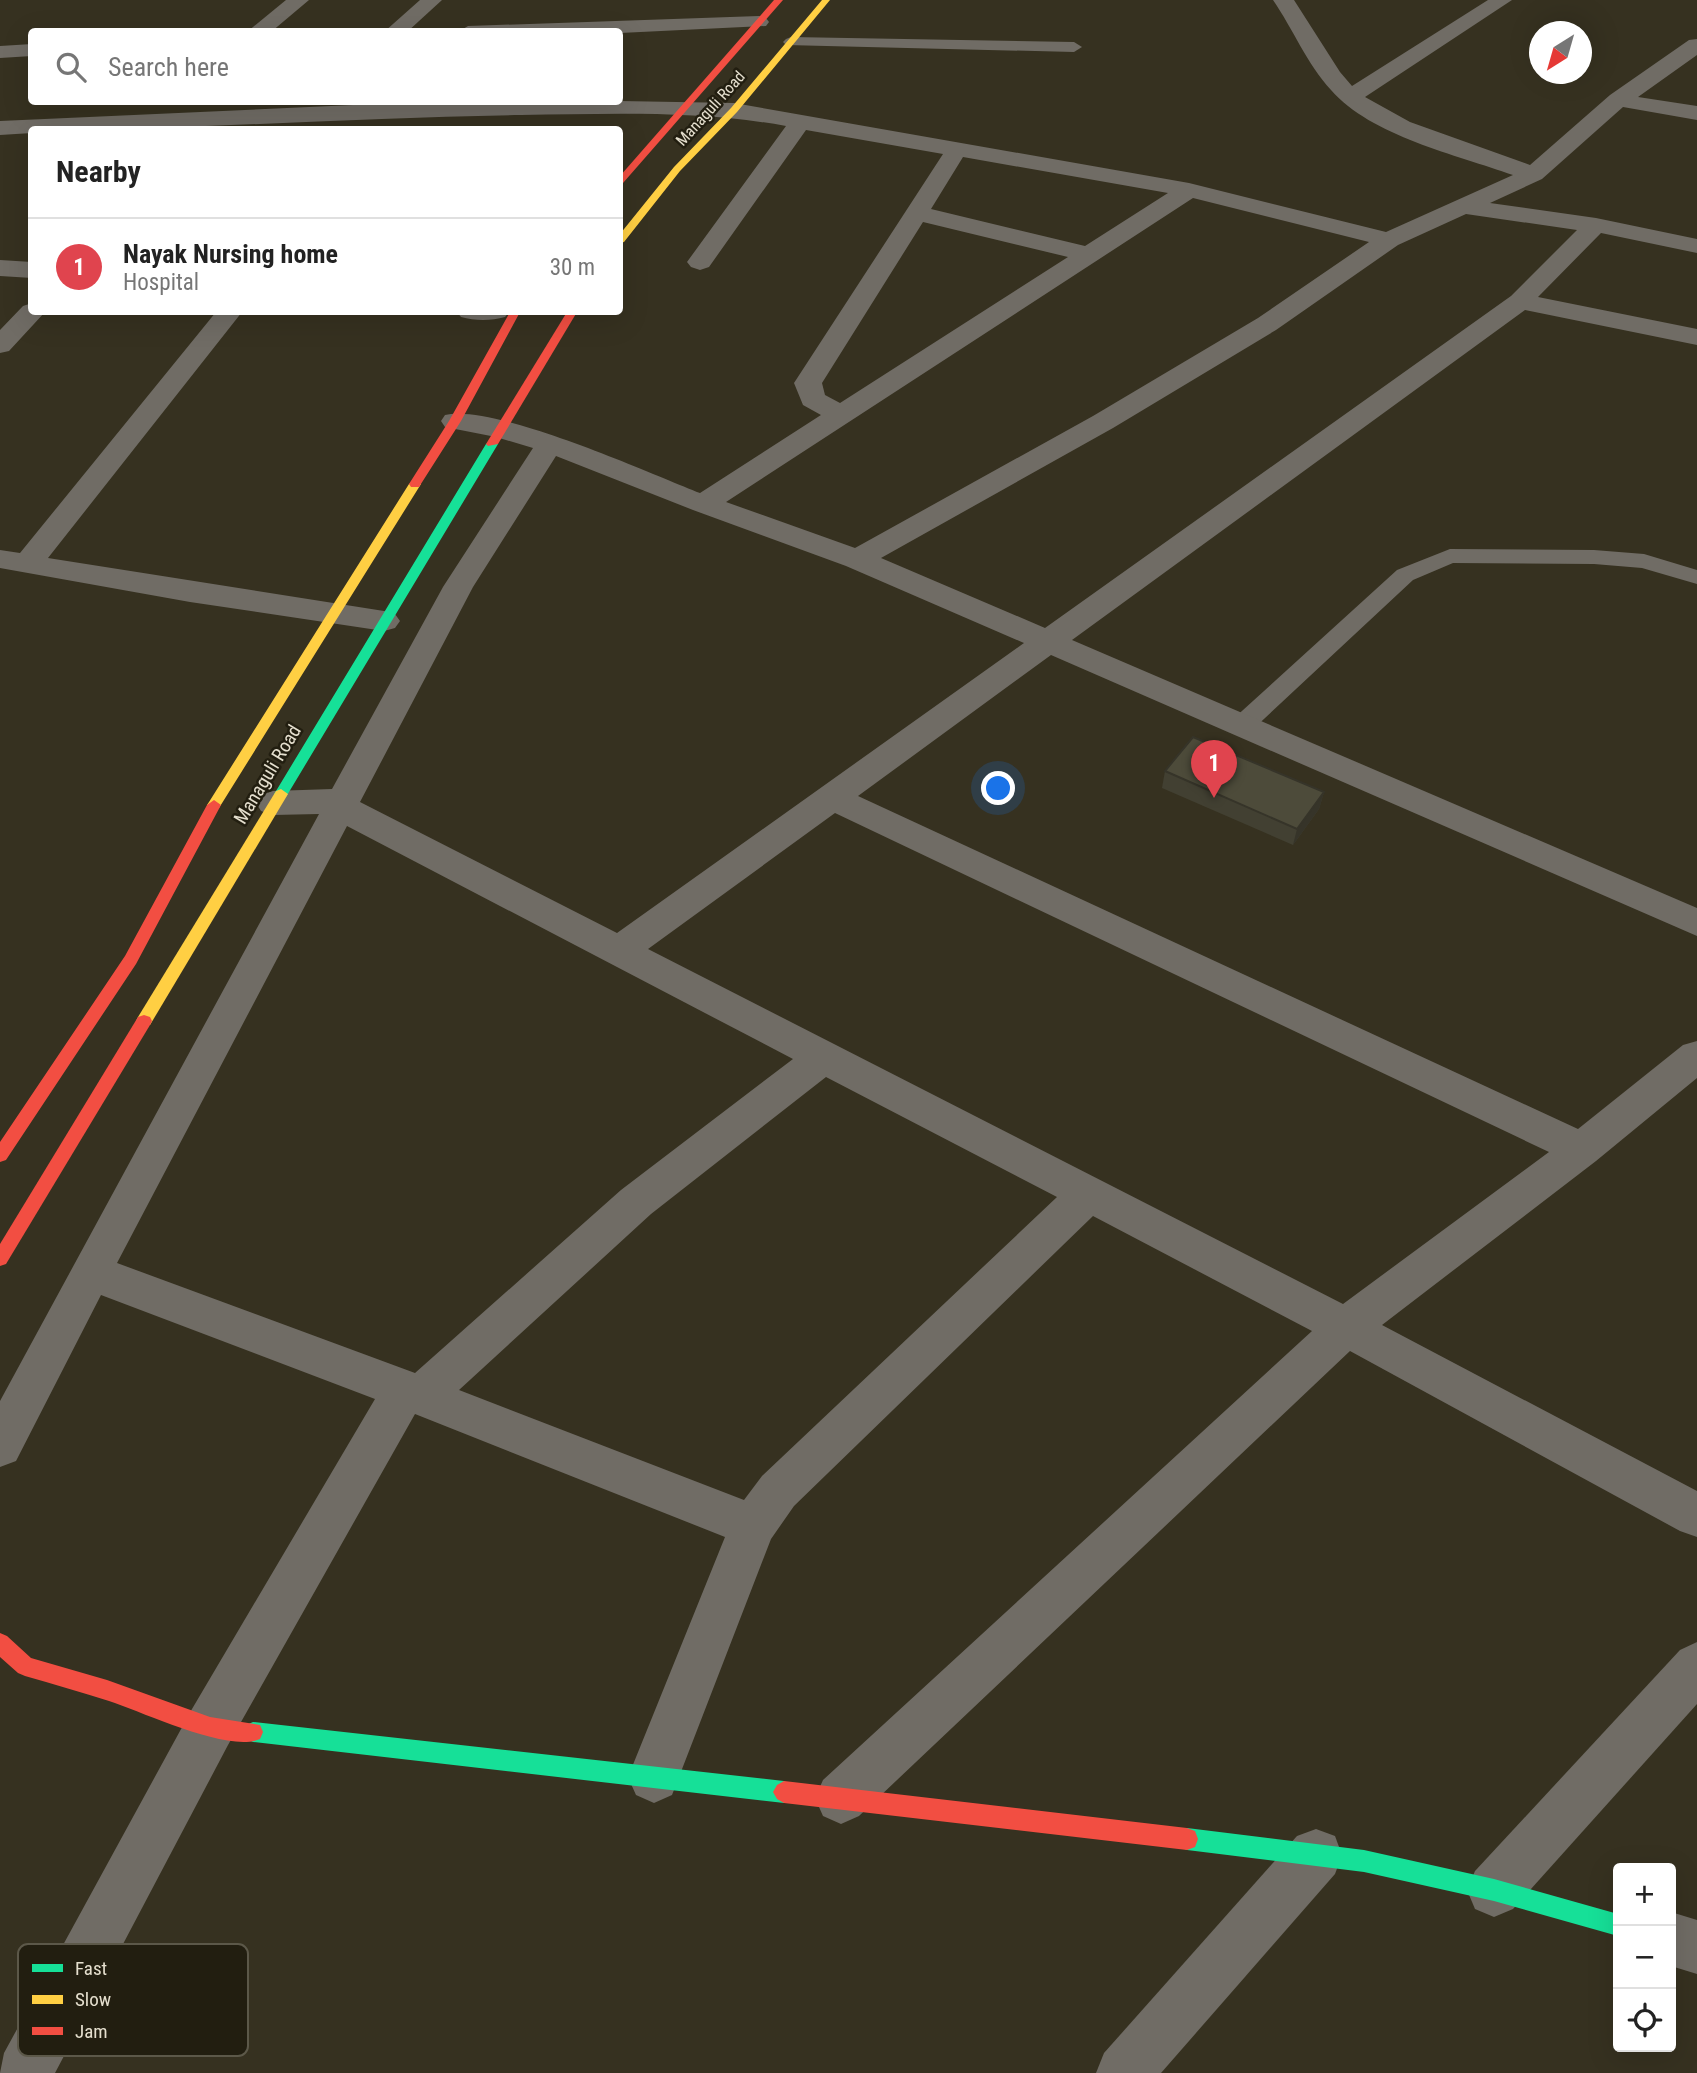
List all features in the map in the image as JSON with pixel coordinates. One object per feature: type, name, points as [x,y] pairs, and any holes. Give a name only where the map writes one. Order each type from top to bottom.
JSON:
[{"type":"main road","name":"Managuli Road","points":[[623,177],[779,0]]},
{"type":"main road","name":"Managuli Road","points":[[623,236],[677,169],[734,110],[826,0]]},
{"type":"main road","name":"Managuli Road","points":[[0,1155],[131,960],[214,805],[455,421],[513,315]]},
{"type":"main road","name":"Managuli Road","points":[[0,1259],[176,967],[267,804],[383,621],[570,315]]},
{"type":"main road","points":[[214,805],[238,804]]},
{"type":"main road","points":[[131,960],[176,967]]},
{"type":"main road","points":[[0,1643],[24,1666],[107,1690],[211,1727],[841,1798],[1364,1861],[1494,1890],[1613,1924]]},
{"type":"street","points":[[262,28],[299,0]]},
{"type":"street","points":[[399,28],[432,0]]},
{"type":"street","points":[[1313,0],[1288,6],[1332,76],[1350,97],[1389,121],[1534,174]]},
{"type":"street","points":[[1350,97],[1502,0]]},
{"type":"street","points":[[531,28],[555,7]]},
{"type":"street","points":[[563,28],[759,22]]},
{"type":"street","points":[[857,559],[1103,422],[1267,324],[1389,240],[1534,174],[1618,100],[1697,45]]},
{"type":"street","points":[[0,52],[28,50]]},
{"type":"street","points":[[1618,100],[1697,113]]},
{"type":"street","points":[[384,126],[397,110]]},
{"type":"street","points":[[110,126],[221,124],[397,110],[734,110],[1189,190],[1389,240]]},
{"type":"street","points":[[700,262],[801,121]]},
{"type":"street","points":[[0,128],[28,127]]},
{"type":"street","points":[[840,415],[813,399],[808,383],[957,149]]},
{"type":"street","points":[[703,504],[1189,190]]},
{"type":"street","points":[[1465,207],[1596,225],[1697,246]]},
{"type":"street","points":[[916,214],[1089,254]]},
{"type":"street","points":[[619,951],[1520,301],[1596,225]]},
{"type":"street","points":[[0,268],[28,270]]},
{"type":"street","points":[[1520,301],[1697,337]]},
{"type":"street","points":[[0,345],[28,315]]},
{"type":"street","points":[[14,561],[226,315]]},
{"type":"street","points":[[455,421],[500,429],[550,444],[703,504],[857,559],[1697,923]]},
{"type":"street","points":[[0,1446],[458,587],[550,444]]},
{"type":"street","points":[[14,561],[190,592],[383,621]]},
{"type":"street","points":[[831,797],[1582,1149]]},
{"type":"street","points":[[267,804],[342,801],[340,807]]},
{"type":"street","points":[[340,807],[1346,1327],[1697,1515]]},
{"type":"street","points":[[841,1798],[1346,1327],[1582,1149],[1697,1056]]},
{"type":"street","points":[[94,1944],[211,1727],[413,1393],[636,1202],[824,1057]]},
{"type":"street","points":[[654,1777],[753,1526],[778,1490],[1088,1194]]},
{"type":"street","points":[[91,1272],[413,1393],[753,1526]]},
{"type":"street","points":[[1494,1890],[1697,1667]]},
{"type":"street","points":[[1124,2073],[1316,1855]]},
{"type":"street","points":[[1676,1941],[1697,1947]]},
{"type":"street","points":[[24,2073],[33,2056]]},
{"type":"lane","points":[[790,42],[1074,47]]},
{"type":"lane","points":[[1241,726],[1405,575],[1450,556],[1594,557],[1631,560],[1697,577]]},
{"type":"building","points":[[1193,737],[1324,792],[1297,829],[1165,771]]},
{"type":"traffic: fast","points":[[281,794],[492,444]]},
{"type":"traffic: fast","points":[[253,1732],[784,1792]]},
{"type":"traffic: fast","points":[[1187,1839],[1364,1861],[1494,1890],[1613,1924]]},
{"type":"traffic: slow","points":[[623,236],[677,169],[734,110],[826,0]]},
{"type":"traffic: slow","points":[[214,805],[415,484]]},
{"type":"traffic: slow","points":[[144,1021],[281,794]]},
{"type":"traffic: jam","points":[[623,178],[779,0]]},
{"type":"traffic: jam","points":[[415,484],[455,421],[513,315]]},
{"type":"traffic: jam","points":[[492,444],[570,315]]},
{"type":"traffic: jam","points":[[0,1155],[131,960],[214,805]]},
{"type":"traffic: jam","points":[[0,1259],[144,1021]]},
{"type":"traffic: jam","points":[[0,1643],[25,1666],[107,1690],[210,1727],[253,1732]]},
{"type":"traffic: jam","points":[[784,1792],[1187,1839]]},
{"type":"place","name":"Nayak Nursing home","points":[[1214,798]]}]
